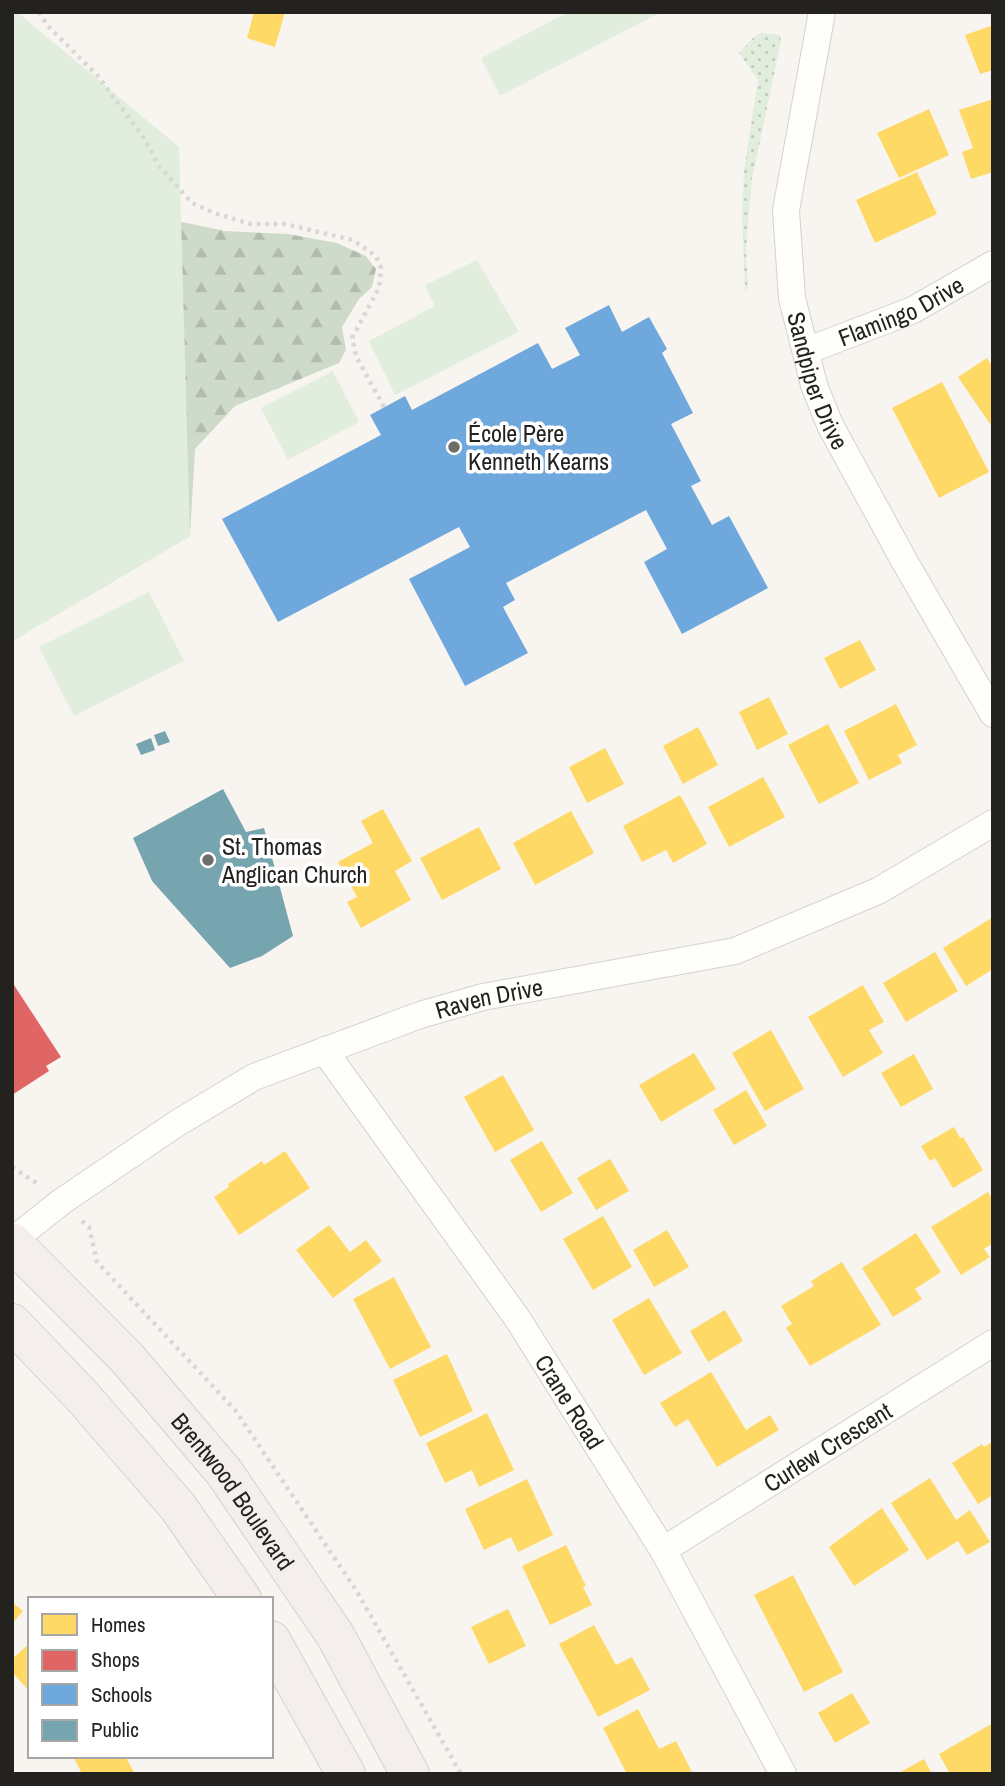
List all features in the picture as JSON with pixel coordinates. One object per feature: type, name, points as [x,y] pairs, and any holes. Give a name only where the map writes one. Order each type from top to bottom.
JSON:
[{"type":"main road","name":"Brentwood Boulevard","points":[[12,1241],[127,1358],[224,1472],[335,1635],[410,1774]]},
{"type":"main road","points":[[12,1323],[82,1396],[178,1507],[241,1597]]},
{"type":"main road","points":[[273,1644],[346,1774]]},
{"type":"street","name":"Sandpiper Drive","points":[[822,12],[786,210],[792,298],[814,385],[830,425],[993,714]]},
{"type":"street","name":"Flamingo Drive","points":[[806,351],[913,310],[993,264]]},
{"type":"street","name":"Raven Drive","points":[[12,1241],[61,1202],[195,1112],[254,1077],[420,1015],[483,997],[735,951],[878,891],[993,823]]},
{"type":"street","name":"Crane Road","points":[[324,1050],[517,1318],[663,1550],[783,1774]]},
{"type":"street","name":"Curlew Crescent","points":[[663,1550],[993,1343]]},
{"type":"path","points":[[39,12],[48,26],[105,85],[143,137],[159,166],[191,203],[251,224],[285,225],[353,240],[376,256],[381,268],[379,288],[352,338],[356,356],[384,407]]},
{"type":"green space","points":[[12,12],[17,12],[179,147],[190,536],[12,641]]},
{"type":"green space","points":[[568,12],[661,12],[500,96],[481,58]]},
{"type":"green space","points":[[761,33],[780,35],[781,41],[752,179],[746,249],[748,288],[745,291],[742,212],[744,170],[758,80],[739,53]]},
{"type":"green space","points":[[163,218],[225,231],[288,234],[337,243],[366,256],[376,269],[372,287],[359,299],[342,327],[346,350],[339,363],[235,406],[195,449],[190,536],[12,641]]},
{"type":"green space","points":[[477,260],[519,332],[395,395],[369,341],[435,306],[425,285]]},
{"type":"green space","points":[[333,371],[359,422],[288,460],[261,408]]},
{"type":"green space","points":[[149,592],[184,661],[74,716],[39,647]]},
{"type":"building: Homes","points":[[254,12],[285,12],[275,47],[247,38]]},
{"type":"building: Homes","points":[[993,25],[993,70],[980,74],[965,35]]},
{"type":"building: Homes","points":[[993,99],[993,172],[971,179],[962,152],[973,148],[959,110]]},
{"type":"building: Homes","points":[[929,109],[949,155],[899,178],[877,133]]},
{"type":"building: Homes","points":[[917,172],[937,214],[875,243],[856,200]]},
{"type":"building: Homes","points":[[987,358],[993,363],[993,422],[990,424],[958,377]]},
{"type":"building: Homes","points":[[942,382],[989,472],[939,498],[892,408]]},
{"type":"building: Homes","points":[[860,640],[876,670],[840,689],[824,658]]},
{"type":"building: Homes","points":[[769,697],[788,734],[757,750],[739,712]]},
{"type":"building: Homes","points":[[896,704],[917,745],[898,755],[902,763],[869,780],[844,731]]},
{"type":"building: Homes","points":[[828,724],[859,783],[819,804],[788,745]]},
{"type":"building: Homes","points":[[698,727],[718,765],[683,784],[663,746]]},
{"type":"building: Homes","points":[[605,748],[624,784],[587,803],[569,767]]},
{"type":"building: Homes","points":[[763,777],[785,817],[729,847],[708,807]]},
{"type":"building: Homes","points":[[680,795],[707,844],[673,863],[666,850],[642,862],[623,826]]},
{"type":"building: Homes","points":[[383,809],[412,861],[395,871],[411,900],[361,928],[347,902],[357,897],[338,862],[373,843],[361,821]]},
{"type":"building: Homes","points":[[571,811],[594,853],[535,885],[513,843]]},
{"type":"building: Homes","points":[[479,827],[501,869],[442,900],[420,858]]},
{"type":"building: Homes","points":[[993,917],[993,969],[966,986],[943,948]]},
{"type":"building: Homes","points":[[935,952],[958,991],[906,1022],[883,983]]},
{"type":"building: Homes","points":[[863,985],[884,1022],[869,1030],[883,1053],[843,1077],[808,1017]]},
{"type":"building: Homes","points":[[771,1030],[804,1089],[765,1111],[732,1053]]},
{"type":"building: Homes","points":[[694,1053],[716,1089],[661,1122],[639,1085]]},
{"type":"building: Homes","points":[[914,1054],[933,1089],[901,1107],[881,1073]]},
{"type":"building: Homes","points":[[503,1075],[534,1130],[495,1152],[464,1097]]},
{"type":"building: Homes","points":[[746,1090],[767,1126],[734,1145],[713,1110]]},
{"type":"building: Homes","points":[[954,1127],[983,1170],[953,1188],[935,1158],[930,1161],[921,1146]]},
{"type":"building: Homes","points":[[542,1141],[573,1193],[541,1212],[510,1160]]},
{"type":"building: Homes","points":[[285,1151],[310,1188],[239,1235],[214,1197],[262,1161],[264,1165]]},
{"type":"building: Homes","points":[[610,1159],[629,1191],[596,1210],[577,1178]]},
{"type":"building: Homes","points":[[988,1192],[993,1200],[993,1243],[984,1249],[990,1257],[961,1275],[931,1227]]},
{"type":"building: Homes","points":[[603,1216],[632,1267],[593,1290],[563,1239]]},
{"type":"building: Homes","points":[[329,1225],[350,1252],[366,1240],[382,1261],[333,1298],[296,1250]]},
{"type":"building: Homes","points":[[667,1230],[689,1267],[654,1287],[633,1250]]},
{"type":"building: Homes","points":[[916,1233],[941,1272],[915,1289],[922,1299],[893,1317],[862,1268]]},
{"type":"building: Homes","points":[[842,1262],[881,1325],[810,1366],[786,1328],[792,1324],[781,1306],[814,1286],[811,1281]]},
{"type":"building: Homes","points":[[394,1277],[431,1347],[390,1369],[353,1299]]},
{"type":"building: Homes","points":[[649,1298],[682,1353],[644,1375],[612,1320]]},
{"type":"building: Homes","points":[[725,1310],[743,1341],[708,1362],[690,1331]]},
{"type":"building: Homes","points":[[447,1354],[473,1411],[420,1437],[393,1380]]},
{"type":"building: Homes","points":[[711,1372],[746,1430],[770,1415],[779,1430],[717,1467],[688,1419],[675,1427],[660,1403]]},
{"type":"building: Homes","points":[[487,1413],[514,1470],[479,1487],[472,1470],[445,1483],[426,1443]]},
{"type":"building: Homes","points":[[993,1441],[993,1495],[978,1504],[952,1463],[982,1444],[984,1447]]},
{"type":"building: Homes","points":[[930,1478],[956,1520],[970,1510],[990,1542],[967,1555],[958,1541],[927,1560],[891,1503]]},
{"type":"building: Homes","points":[[527,1479],[553,1535],[518,1552],[511,1537],[484,1550],[465,1509]]},
{"type":"building: Homes","points":[[882,1508],[909,1550],[854,1586],[829,1547]]},
{"type":"building: Homes","points":[[566,1545],[592,1605],[550,1625],[522,1566]]},
{"type":"building: Homes","points":[[793,1575],[843,1672],[804,1692],[754,1595]]},
{"type":"building: Homes","points":[[12,1602],[23,1611],[12,1624]]},
{"type":"building: Homes","points":[[508,1609],[526,1646],[489,1664],[471,1627]]},
{"type":"building: Homes","points":[[594,1625],[616,1665],[632,1657],[650,1690],[598,1717],[559,1644]]},
{"type":"building: Homes","points":[[28,1645],[28,1690],[12,1672],[12,1659]]},
{"type":"building: Homes","points":[[852,1693],[870,1723],[835,1743],[818,1713]]},
{"type":"building: Homes","points":[[638,1709],[659,1749],[676,1741],[693,1774],[627,1774],[603,1728]]},
{"type":"building: Homes","points":[[993,1723],[993,1774],[950,1774],[939,1754]]},
{"type":"building: Homes","points":[[74,1758],[126,1758],[135,1774],[82,1774]]},
{"type":"building: Homes","points":[[924,1759],[932,1774],[897,1774]]},
{"type":"building: Shops","points":[[12,982],[61,1057],[46,1066],[49,1071],[12,1095]]},
{"type":"building: Schools","points":[[609,305],[622,332],[649,317],[667,349],[662,353],[693,413],[671,424],[701,481],[691,486],[712,525],[729,516],[768,588],[682,634],[644,562],[667,549],[646,510],[506,583],[515,600],[503,607],[528,653],[465,686],[409,579],[470,547],[459,527],[278,622],[222,519],[381,435],[370,415],[405,396],[412,410],[538,343],[552,369],[580,355],[565,328]]},
{"type":"building: Public","points":[[165,731],[170,742],[158,746],[154,735]]},
{"type":"building: Public","points":[[151,738],[155,750],[141,755],[136,744]]},
{"type":"building: Public","name":"St. Thomas Anglican Church","points":[[223,789],[246,832],[264,828],[293,936],[262,956],[230,968],[152,881],[133,838]]},
{"type":"place","name":"École Père Kenneth Kearns","points":[[454,447]]},
{"type":"place","name":"St. Thomas Anglican Church","points":[[208,860]]}]
